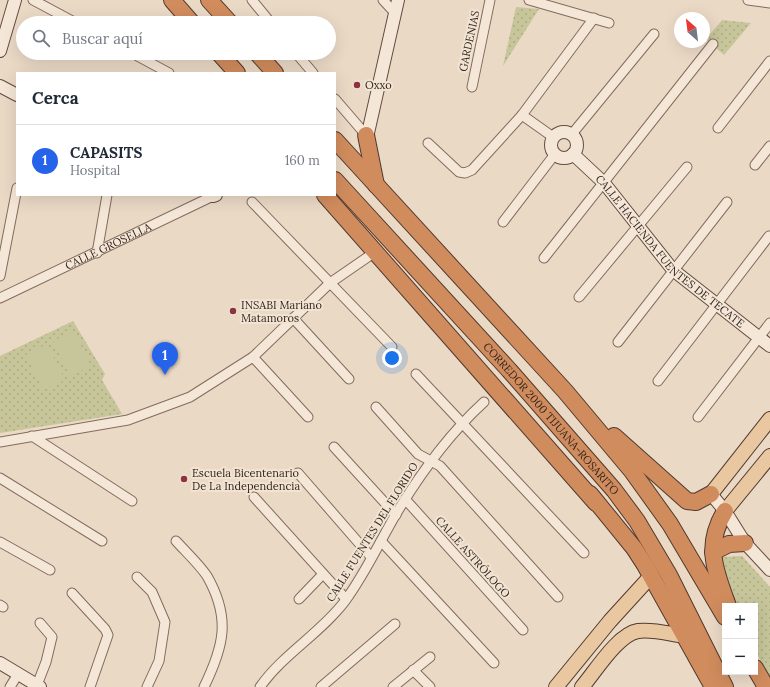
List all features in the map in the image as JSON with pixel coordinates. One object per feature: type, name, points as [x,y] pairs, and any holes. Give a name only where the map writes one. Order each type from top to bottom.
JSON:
[{"type":"highway","points":[[172,0],[186,16]]},
{"type":"highway","points":[[210,0],[224,16]]},
{"type":"highway","points":[[218,60],[225,72]]},
{"type":"highway","points":[[225,60],[236,72]]},
{"type":"highway","points":[[263,60],[274,72]]},
{"type":"highway","points":[[366,135],[377,186]]},
{"type":"highway","points":[[336,141],[556,382],[632,471],[670,524],[722,612]]},
{"type":"highway","name":"CORREDOR 2000 TIJUANA-ROSARITO","points":[[336,181],[509,370],[614,490],[669,575],[725,687]]},
{"type":"highway","points":[[327,196],[634,548],[713,687]]},
{"type":"highway","points":[[509,370],[596,503]]},
{"type":"highway","points":[[556,382],[680,497],[687,501],[696,502],[711,494]]},
{"type":"highway","points":[[725,510],[715,530],[712,552],[716,573],[727,603]]},
{"type":"highway","points":[[712,552],[729,544],[745,544]]},
{"type":"highway","points":[[758,673],[766,687]]},
{"type":"main road","points":[[711,494],[770,419]]},
{"type":"main road","points":[[758,435],[770,426]]},
{"type":"main road","points":[[725,510],[770,456]]},
{"type":"main road","points":[[556,687],[610,621],[651,576]]},
{"type":"main road","points":[[582,687],[620,642],[630,634],[644,631],[684,636]]},
{"type":"street","points":[[0,51],[15,0]]},
{"type":"street","points":[[33,0],[63,16]]},
{"type":"street","points":[[252,0],[265,16]]},
{"type":"street","points":[[383,0],[395,13]]},
{"type":"street","points":[[336,100],[366,135],[368,133],[398,0]]},
{"type":"street","name":"GARDENIAS","points":[[472,88],[490,0]]},
{"type":"street","points":[[529,0],[609,22]]},
{"type":"street","points":[[748,0],[770,3]]},
{"type":"street","points":[[428,143],[459,172],[465,173],[472,170],[522,115],[594,18]]},
{"type":"street","points":[[572,134],[654,34]]},
{"type":"street","points":[[544,258],[713,44]]},
{"type":"street","points":[[145,60],[167,72]]},
{"type":"street","points":[[302,60],[312,72]]},
{"type":"street","points":[[718,128],[767,70],[770,61]]},
{"type":"street","points":[[0,86],[16,94]]},
{"type":"street","points":[[522,115],[553,137]]},
{"type":"street","points":[[560,132],[572,134],[575,137],[577,146],[573,154],[562,158],[555,154],[551,148],[553,137],[560,132]]},
{"type":"street","points":[[755,165],[770,146]]},
{"type":"street","points":[[503,222],[555,154]]},
{"type":"street","name":"CALLE HACIENDA FUENTES DE TECATE","points":[[573,154],[604,183],[639,225],[673,270],[770,346]]},
{"type":"street","points":[[579,297],[687,167]]},
{"type":"street","points":[[0,276],[16,193]]},
{"type":"street","points":[[97,253],[107,196]]},
{"type":"street","name":"CALLE GROSELLA","points":[[0,298],[97,253],[213,196]]},
{"type":"street","points":[[252,202],[392,347]]},
{"type":"street","points":[[618,342],[727,202]]},
{"type":"street","points":[[658,381],[769,236]]},
{"type":"street","points":[[0,442],[128,420],[190,397],[253,357],[330,283],[375,252]]},
{"type":"street","points":[[293,318],[349,379]]},
{"type":"street","points":[[698,417],[770,323]]},
{"type":"street","points":[[253,357],[308,417]]},
{"type":"street","points":[[416,374],[584,553]]},
{"type":"street","name":"CALLE FUENTES DEL FLORIDO","points":[[260,687],[288,657],[334,615],[346,599],[396,514],[432,460],[462,423],[484,402]]},
{"type":"street","points":[[376,407],[418,454],[432,460],[440,466],[558,597]]},
{"type":"street","points":[[32,436],[132,501]]},
{"type":"street","points":[[334,447],[396,514]]},
{"type":"street","points":[[298,473],[371,557]]},
{"type":"street","points":[[0,478],[102,541]]},
{"type":"street","points":[[711,494],[725,510],[745,544],[770,570]]},
{"type":"street","points":[[254,497],[346,599]]},
{"type":"street","name":"CALLE ASTRÓLOGO","points":[[406,499],[523,630]]},
{"type":"street","points":[[381,541],[494,663]]},
{"type":"street","points":[[0,542],[50,570]]},
{"type":"street","points":[[176,542],[206,575],[218,602],[223,630],[218,658],[204,687]]},
{"type":"street","points":[[299,598],[323,574]]},
{"type":"street","points":[[137,577],[152,592],[165,622],[159,661],[147,687]]},
{"type":"street","points":[[72,593],[105,629],[108,635],[90,687]]},
{"type":"street","points":[[0,663],[38,686],[52,637],[40,623]]},
{"type":"street","points":[[321,687],[395,624]]},
{"type":"street","points":[[393,687],[430,657]]},
{"type":"street","points":[[413,670],[430,687]]},
{"type":"street","points":[[10,687],[18,674]]},
{"type":"shaded area","points":[[516,7],[539,9],[503,66]]},
{"type":"shaded area","points":[[722,20],[751,23],[724,55],[710,43],[710,34]]},
{"type":"shaded area","points":[[73,321],[105,374],[102,380],[122,414],[0,433],[0,356]]},
{"type":"shaded area","points":[[74,331],[91,366],[70,376],[53,341]]},
{"type":"shaded area","points":[[47,344],[65,380],[43,390],[26,355]]},
{"type":"shaded area","points":[[742,556],[770,587],[770,678],[758,656],[758,603],[735,603],[720,565],[722,557]]},
{"type":"place","name":"Oxxo","points":[[357,85]]},
{"type":"place","name":"INSABI Mariano Matamoros","points":[[233,311]]},
{"type":"place","name":"CAPASITS","points":[[165,375]]},
{"type":"place","name":"Escuela Bicentenario De La Independencia","points":[[184,479]]}]
